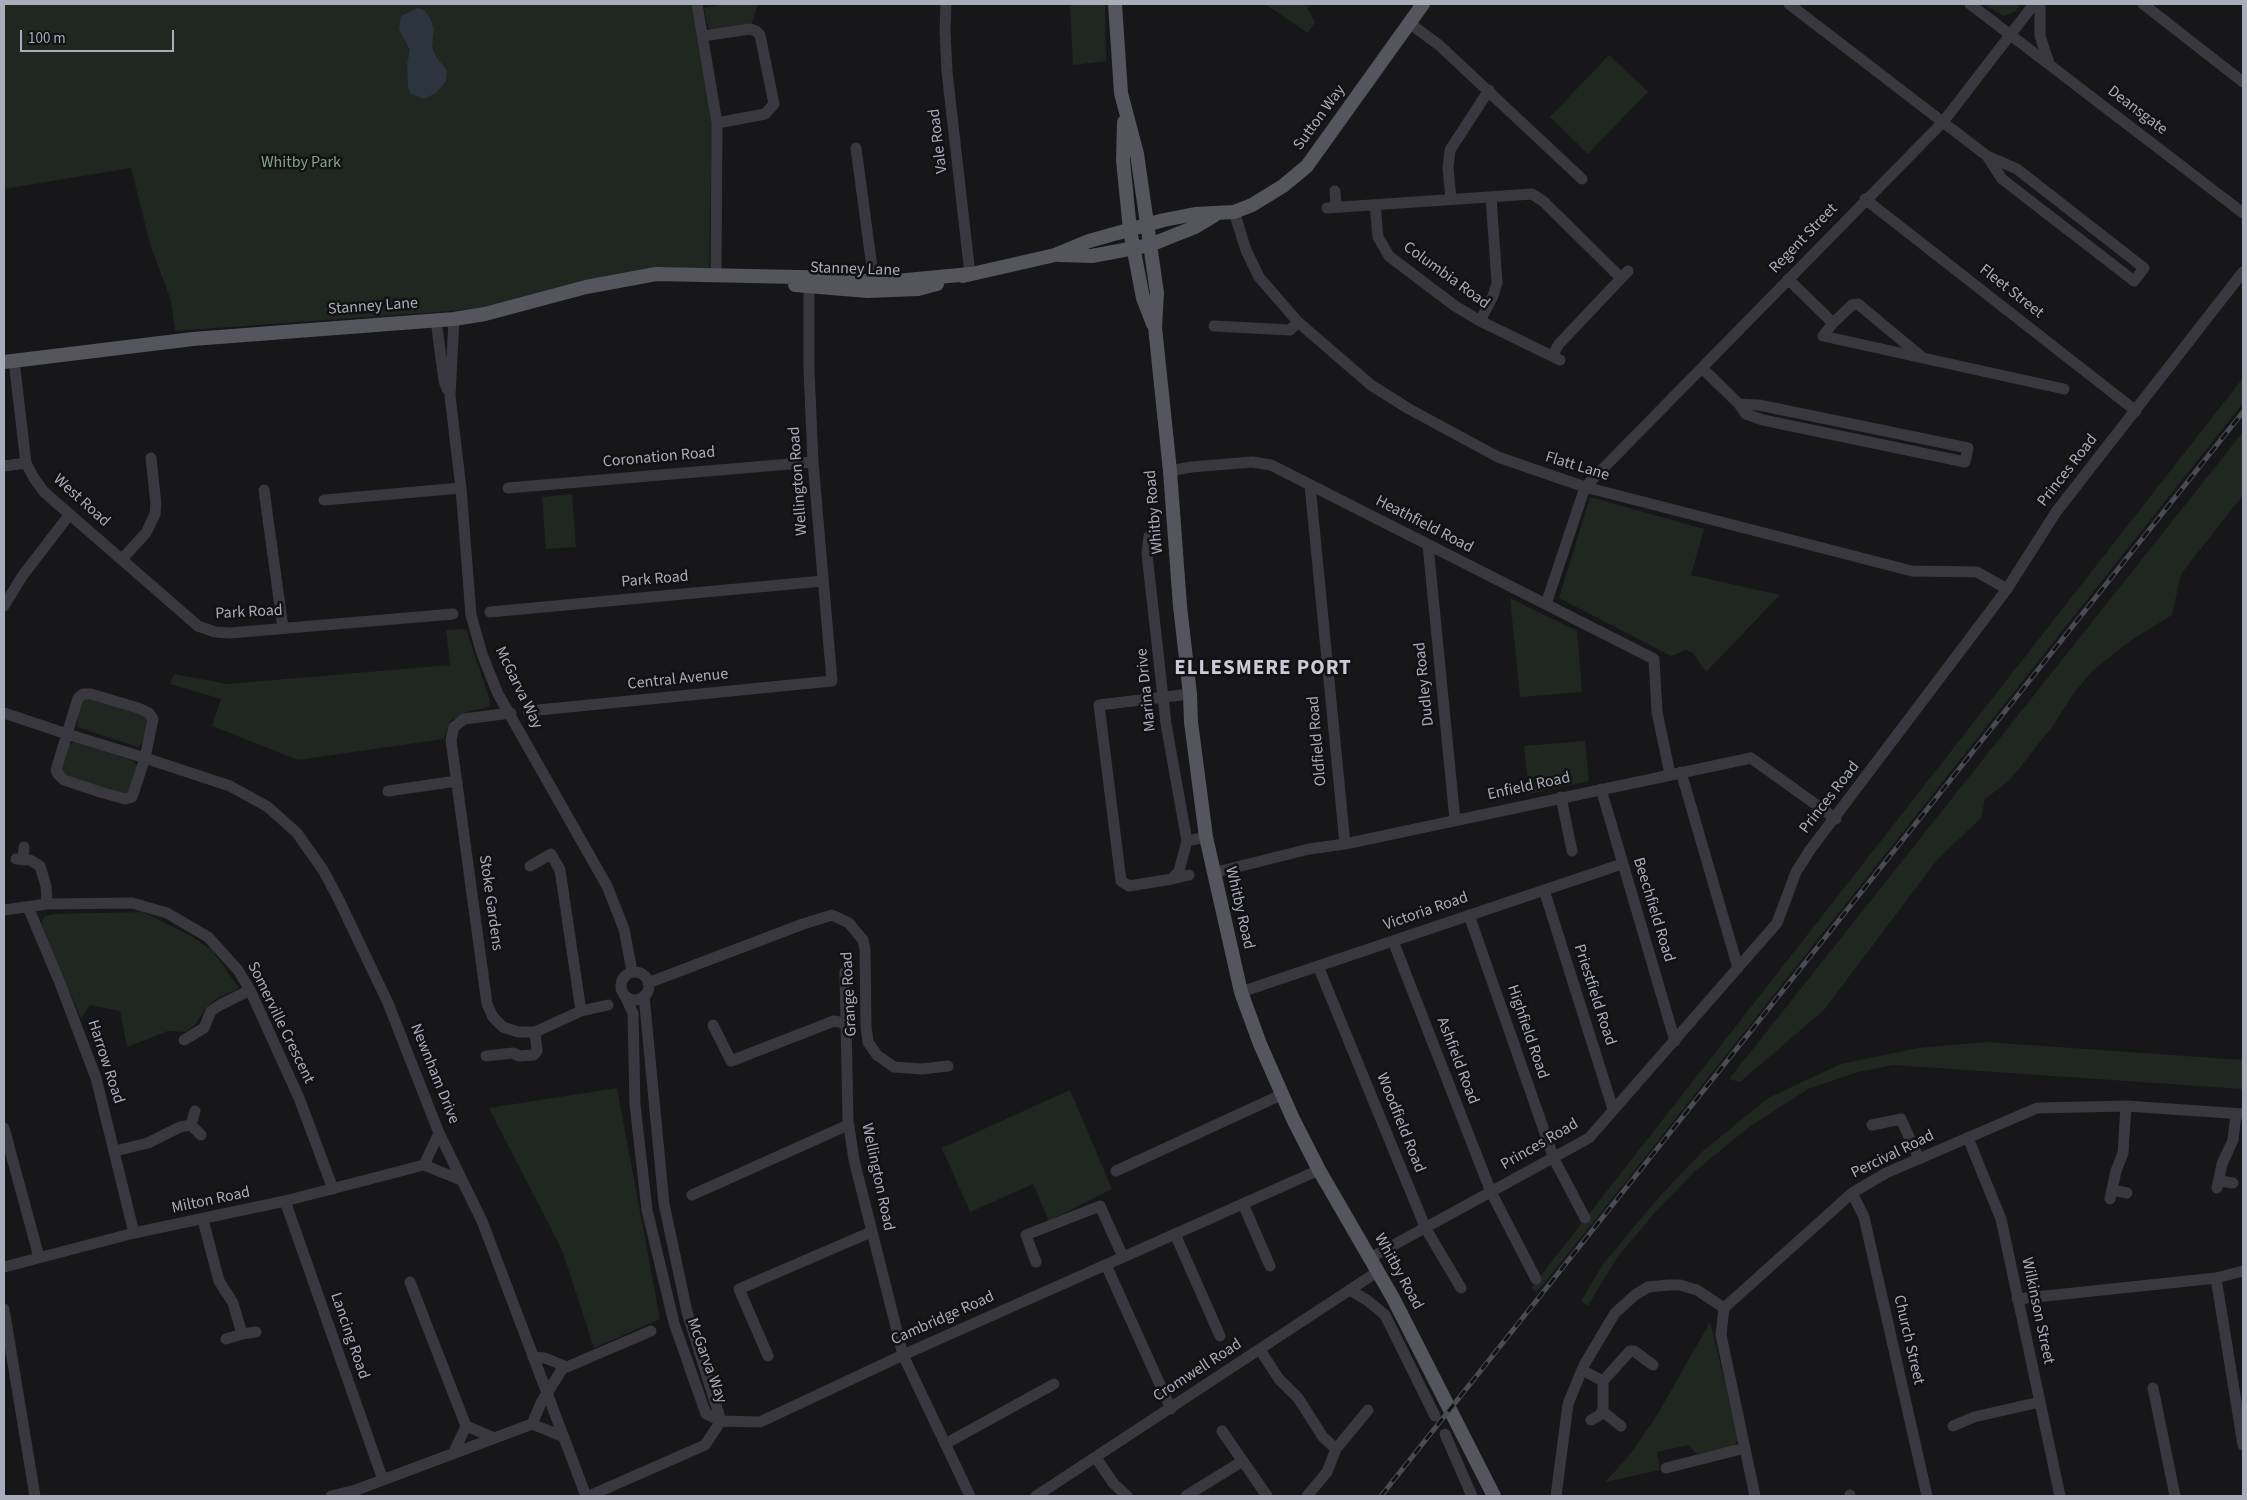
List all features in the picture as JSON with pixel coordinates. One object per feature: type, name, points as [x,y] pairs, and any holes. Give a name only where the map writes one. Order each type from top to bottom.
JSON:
[{"type":"main road","name":"Whitby Road","points":[[1115,4],[1116,42],[1124,108],[1123,160],[1130,230],[1142,298],[1155,327]]},
{"type":"main road","name":"Sutton Way","points":[[1148,225],[1195,214],[1216,215],[1234,212],[1260,200],[1283,186],[1307,166],[1423,4]]},
{"type":"main road","name":"Whitby Road","points":[[1124,108],[1137,154],[1157,293],[1155,327],[1170,472],[1191,722],[1206,836],[1240,992],[1260,1044],[1319,1170],[1378,1272],[1443,1394],[1466,1445],[1494,1496]]},
{"type":"main road","name":"Sutton Way","points":[[1150,245],[1195,227],[1216,215]]},
{"type":"main road","name":"Stanney Lane","points":[[9,361],[193,339],[454,319],[485,314],[623,279],[656,274],[742,276],[809,282],[845,278],[875,287],[918,289],[970,274],[1055,255],[1089,241],[1148,225]]},
{"type":"main road","name":"Stanney Lane","points":[[1055,255],[1092,256],[1150,245]]},
{"type":"main road","name":"Stanney Lane","points":[[875,287],[970,274]]},
{"type":"street","points":[[697,4],[717,123],[716,275]]},
{"type":"street","name":"Vale Road","points":[[946,4],[944,30],[947,72],[970,274]]},
{"type":"street","points":[[1789,4],[1987,156],[2017,169],[2144,268],[2134,281],[2078,235],[2002,179],[1987,156]]},
{"type":"street","name":"Deansgate","points":[[1970,4],[2243,212]]},
{"type":"street","name":"Regent Street","points":[[1585,487],[1865,199],[1943,122],[2034,4]]},
{"type":"street","points":[[2040,4],[2040,36],[2050,65]]},
{"type":"street","points":[[2143,4],[2243,82]]},
{"type":"street","points":[[1409,23],[1439,44],[1490,90],[1582,179]]},
{"type":"street","points":[[703,36],[750,29],[756,31],[760,35],[774,104],[765,114],[717,123]]},
{"type":"street","points":[[1451,199],[1448,168],[1450,150],[1490,90]]},
{"type":"street","points":[[856,148],[875,287]]},
{"type":"street","points":[[1335,191],[1331,208],[1491,197],[1497,283],[1494,296],[1480,322]]},
{"type":"street","name":"Columbia Road","points":[[1376,205],[1378,237],[1390,256],[1455,306],[1480,322],[1556,358],[1559,344],[1625,275],[1543,201],[1528,194],[1491,197]]},
{"type":"street","name":"Fleet Street","points":[[1865,199],[2136,411]]},
{"type":"street","name":"Flatt Lane","points":[[1234,212],[1237,226],[1253,267],[1272,295],[1298,322],[1359,376],[1409,409],[1498,457],[1585,487],[1912,571],[1977,572],[2007,589]]},
{"type":"street","points":[[2078,235],[2087,223]]},
{"type":"street","name":"Princes Road","points":[[1370,1258],[1554,1159],[1589,1138],[1777,923],[1796,872],[2007,589],[2056,512],[2243,272]]},
{"type":"street","points":[[1788,279],[1833,323]]},
{"type":"street","name":"Wellington Road","points":[[809,282],[809,370],[813,462],[832,682]]},
{"type":"street","points":[[1923,358],[1858,304],[1852,304],[1823,336],[1923,358],[2064,389]]},
{"type":"street","name":"McGarva Way","points":[[454,319],[450,396],[461,488],[472,615],[482,654],[498,694],[607,886],[624,929],[632,971]]},
{"type":"street","name":"McGarva Way","points":[[436,320],[444,381],[450,396]]},
{"type":"street","points":[[1214,326],[1290,330],[1298,322]]},
{"type":"street","name":"West Road","points":[[9,361],[26,463],[44,492],[198,626]]},
{"type":"street","points":[[1702,368],[1739,404],[1746,414],[1763,420],[1965,462],[1968,448],[1759,406],[1739,404]]},
{"type":"street","points":[[1864,441],[1867,428]]},
{"type":"street","points":[[122,559],[146,533],[155,514],[156,504],[151,458]]},
{"type":"street","name":"Coronation Road","points":[[508,488],[813,462]]},
{"type":"street","name":"Heathfield Road","points":[[1170,472],[1191,467],[1252,462],[1271,465],[1654,659],[1657,712],[1676,773]]},
{"type":"street","points":[[4,466],[26,463]]},
{"type":"street","name":"Oldfield Road","points":[[1310,485],[1345,844]]},
{"type":"street","points":[[1546,604],[1585,487]]},
{"type":"street","points":[[324,500],[461,488]]},
{"type":"street","points":[[264,490],[283,628]]},
{"type":"street","points":[[4,606],[23,575],[70,514]]},
{"type":"street","name":"Marina Drive","points":[[1149,536],[1147,554],[1165,696],[1166,724],[1186,841]]},
{"type":"street","name":"Dudley Road","points":[[1428,545],[1455,820]]},
{"type":"street","name":"Park Road","points":[[490,612],[823,581]]},
{"type":"street","name":"Park Road","points":[[198,626],[215,632],[453,614]]},
{"type":"street","name":"Central Avenue","points":[[528,711],[832,682]]},
{"type":"street","points":[[83,694],[119,702],[149,713],[153,719],[145,758],[132,796],[125,800],[64,780],[56,770],[67,734],[78,698],[83,694]]},
{"type":"street","points":[[1189,875],[1129,886],[1121,881],[1099,704],[1190,694]]},
{"type":"street","name":"Newnham Drive","points":[[4,713],[230,786],[268,807],[297,833],[323,870],[338,898],[388,1003],[439,1133],[482,1221],[587,1496]]},
{"type":"street","name":"Stoke Gardens","points":[[510,713],[464,719],[454,727],[451,740],[487,1004],[493,1017],[503,1027],[518,1032],[535,1032]]},
{"type":"street","name":"Enfield Road","points":[[1213,873],[1288,854],[1345,844],[1751,758],[1836,819]]},
{"type":"street","points":[[1676,773],[1738,968]]},
{"type":"street","points":[[388,791],[456,781]]},
{"type":"street","name":"Beechfield Road","points":[[1601,789],[1622,864],[1636,904],[1674,1041]]},
{"type":"street","points":[[1561,797],[1572,851]]},
{"type":"street","points":[[1172,879],[1178,871],[1186,841],[1206,836]]},
{"type":"street","points":[[24,847],[20,859],[40,866],[46,886],[47,904]]},
{"type":"street","points":[[530,866],[551,854],[560,870],[581,1011]]},
{"type":"street","name":"Victoria Road","points":[[1240,992],[1622,864]]},
{"type":"street","name":"Priestfield Road","points":[[1544,890],[1613,1109]]},
{"type":"street","name":"Somerville Crescent","points":[[4,910],[47,904],[132,903],[166,913],[208,937],[222,950],[238,970],[250,990],[299,1098],[334,1189]]},
{"type":"street","name":"Harrow Road","points":[[28,907],[96,1078],[134,1233]]},
{"type":"street","name":"Grange Road","points":[[648,983],[802,924],[832,915],[849,923],[863,940],[865,949],[866,1026],[868,1042],[877,1055],[894,1067],[922,1070],[948,1066]]},
{"type":"street","name":"Highfield Road","points":[[1469,915],[1554,1159],[1585,1218]]},
{"type":"street","name":"Ashfield Road","points":[[1393,941],[1491,1192],[1536,1279]]},
{"type":"street","name":"Woodfield Road","points":[[1318,966],[1426,1229],[1461,1288]]},
{"type":"street","points":[[632,971],[641,973],[648,983],[644,996],[632,999],[625,996],[622,992],[621,983],[623,978],[632,971]]},
{"type":"street","name":"Wellington Road","points":[[845,972],[848,1024],[848,1125],[854,1160],[903,1355],[970,1496]]},
{"type":"street","points":[[184,1040],[204,1028],[211,1012],[220,1005],[250,990]]},
{"type":"street","name":"McGarva Way","points":[[625,996],[633,1012],[635,1105],[650,1220],[674,1323],[703,1408],[706,1414],[721,1421]]},
{"type":"street","name":"McGarva Way","points":[[644,996],[664,1204],[687,1312],[721,1421]]},
{"type":"street","points":[[486,1056],[513,1053],[519,1056],[534,1055],[537,1051],[535,1032],[581,1011],[608,1005]]},
{"type":"street","points":[[714,1025],[731,1061],[834,1021],[848,1024]]},
{"type":"street","points":[[204,1028],[215,1034]]},
{"type":"street","points":[[1116,1171],[1283,1094]]},
{"type":"street","points":[[2126,1106],[2123,1153],[2111,1195],[2127,1193]]},
{"type":"street","name":"Percival Road","points":[[1724,1308],[1852,1192],[1886,1173],[2038,1108],[2126,1106],[2240,1114]]},
{"type":"street","points":[[191,1125],[195,1111]]},
{"type":"street","points":[[2233,1184],[2218,1184],[2222,1164],[2233,1140],[2240,1114]]},
{"type":"street","points":[[1872,1126],[1901,1119],[1919,1159]]},
{"type":"street","points":[[115,1151],[148,1143],[180,1127],[191,1125]]},
{"type":"street","points":[[191,1125],[201,1135]]},
{"type":"street","points":[[692,1195],[848,1125]]},
{"type":"street","points":[[4,1128],[39,1257]]},
{"type":"street","points":[[439,1133],[424,1165],[461,1180]]},
{"type":"street","name":"Wilkinson Street","points":[[1968,1138],[2001,1219],[2060,1496]]},
{"type":"street","name":"Milton Road","points":[[4,1268],[39,1257],[134,1233],[285,1202],[424,1165]]},
{"type":"street","name":"Cambridge Road","points":[[721,1421],[760,1422],[903,1355],[1319,1170]]},
{"type":"street","name":"Church Street","points":[[1852,1192],[1864,1217],[1927,1496]]},
{"type":"street","name":"Lancing Road","points":[[285,1202],[383,1480]]},
{"type":"street","points":[[1243,1204],[1270,1266]]},
{"type":"street","points":[[1036,1262],[1026,1236],[1100,1206],[1124,1257]]},
{"type":"street","points":[[203,1220],[219,1281],[233,1303],[242,1334]]},
{"type":"street","points":[[768,1355],[739,1290],[872,1232]]},
{"type":"street","points":[[1175,1234],[1220,1336]]},
{"type":"street","points":[[1106,1264],[1171,1409]]},
{"type":"street","name":"Cromwell Road","points":[[1036,1496],[1378,1272]]},
{"type":"street","points":[[2017,1299],[2216,1278],[2243,1272]]},
{"type":"street","points":[[2216,1278],[2243,1445]]},
{"type":"street","points":[[410,1282],[466,1426],[454,1454]]},
{"type":"street","points":[[1556,1496],[1568,1404],[1582,1370],[1615,1313],[1635,1295],[1648,1287],[1668,1284],[1697,1290],[1724,1308],[1721,1335],[1755,1496]]},
{"type":"street","name":"Whitby Road","points":[[1350,1290],[1368,1301],[1385,1315],[1435,1416]]},
{"type":"street","points":[[4,1309],[35,1496]]},
{"type":"street","points":[[532,1424],[541,1403],[564,1366],[651,1331]]},
{"type":"street","points":[[226,1339],[256,1332]]},
{"type":"street","points":[[1260,1350],[1279,1379],[1298,1398],[1323,1438],[1336,1449]]},
{"type":"street","points":[[1591,1420],[1602,1411],[1604,1403],[1603,1382],[1630,1351],[1634,1351],[1652,1365]]},
{"type":"street","points":[[533,1357],[545,1358],[564,1366]]},
{"type":"street","points":[[1582,1370],[1603,1382]]},
{"type":"street","points":[[945,1444],[1054,1384]]},
{"type":"street","points":[[2152,1388],[2175,1496]]},
{"type":"street","points":[[1953,1426],[1974,1417],[2040,1402]]},
{"type":"street","points":[[1307,1496],[1328,1472],[1336,1449],[1368,1410]]},
{"type":"street","points":[[1602,1411],[1621,1426]]},
{"type":"street","points":[[587,1496],[705,1445],[721,1421]]},
{"type":"street","points":[[331,1496],[383,1480],[532,1424],[564,1437]]},
{"type":"street","points":[[466,1426],[495,1438]]},
{"type":"street","points":[[1222,1431],[1267,1496]]},
{"type":"street","points":[[1444,1434],[1472,1496]]},
{"type":"street","points":[[1666,1468],[1745,1448]]},
{"type":"street","points":[[1096,1458],[1114,1484],[1126,1496]]},
{"type":"street","points":[[1186,1496],[1242,1462]]},
{"type":"green space","name":"Whitby Park","points":[[4,4],[692,4],[712,126],[709,268],[656,272],[492,308],[175,331],[171,301],[150,244],[131,168],[4,189]]},
{"type":"green space","points":[[725,4],[758,4],[751,25],[712,31],[708,27],[704,8]]},
{"type":"green space","points":[[1072,4],[1105,4],[1106,61],[1073,65],[1070,7]]},
{"type":"green space","points":[[1265,4],[1309,4],[1308,9],[1315,22],[1308,33]]},
{"type":"green space","points":[[1984,4],[2021,4],[2016,11],[2004,16]]},
{"type":"green space","points":[[1609,55],[1648,92],[1588,154],[1550,117]]},
{"type":"green space","points":[[2243,378],[2243,403],[1600,1214],[1537,1292],[1531,1288]]},
{"type":"green space","points":[[2243,432],[2243,495],[2181,574],[2172,615],[2130,641],[2091,672],[2071,697],[2055,723],[2010,780],[1985,799],[1981,818],[1937,860],[1824,1010],[1740,1082],[1729,1079]]},
{"type":"green space","points":[[572,494],[576,547],[546,549],[542,497]]},
{"type":"green space","points":[[1590,497],[1704,529],[1691,575],[1780,595],[1706,672],[1693,653],[1686,650],[1671,656],[1559,598]]},
{"type":"green space","points":[[1510,598],[1577,631],[1582,692],[1520,697]]},
{"type":"green space","points":[[466,629],[490,701],[489,707],[467,712],[450,721],[444,739],[298,760],[212,726],[221,699],[170,684],[174,674],[227,684],[450,665],[446,630]]},
{"type":"green space","points":[[85,698],[145,715],[149,720],[146,735],[141,745],[138,747],[77,727],[79,704]]},
{"type":"green space","points":[[1585,741],[1589,781],[1529,794],[1524,746]]},
{"type":"green space","points":[[76,742],[134,761],[137,766],[127,795],[65,777],[60,768],[69,744]]},
{"type":"green space","points":[[143,912],[191,936],[212,950],[239,988],[216,999],[205,1009],[195,1025],[185,1032],[168,1031],[127,1047],[120,1011],[90,1005],[81,1019],[41,923],[45,916],[54,914]]},
{"type":"green space","points":[[1986,1042],[2243,1060],[2243,1089],[1893,1065],[1858,1072],[1808,1089],[1749,1127],[1693,1173],[1658,1209],[1616,1259],[1588,1306],[1581,1301],[1603,1264],[1660,1196],[1703,1151],[1768,1098],[1841,1064],[1918,1048]]},
{"type":"green space","points":[[617,1088],[660,1319],[594,1348],[562,1250],[489,1108]]},
{"type":"green space","points":[[1070,1090],[1112,1189],[1049,1221],[1033,1184],[970,1212],[942,1148]]},
{"type":"green space","points":[[1710,1322],[1739,1440],[1732,1447],[1697,1454],[1688,1445],[1657,1452],[1660,1470],[1605,1482],[1628,1457],[1656,1417]]},
{"type":"shaded area","points":[[418,8],[425,11],[430,18],[434,29],[432,47],[436,57],[447,70],[446,81],[436,93],[424,99],[411,94],[408,88],[407,64],[410,50],[399,30],[401,16]]},
{"type":"railway","points":[[1381,1496],[2243,412]]},
{"type":"district","name":"ELLESMERE PORT","points":[[1263,669]]}]
